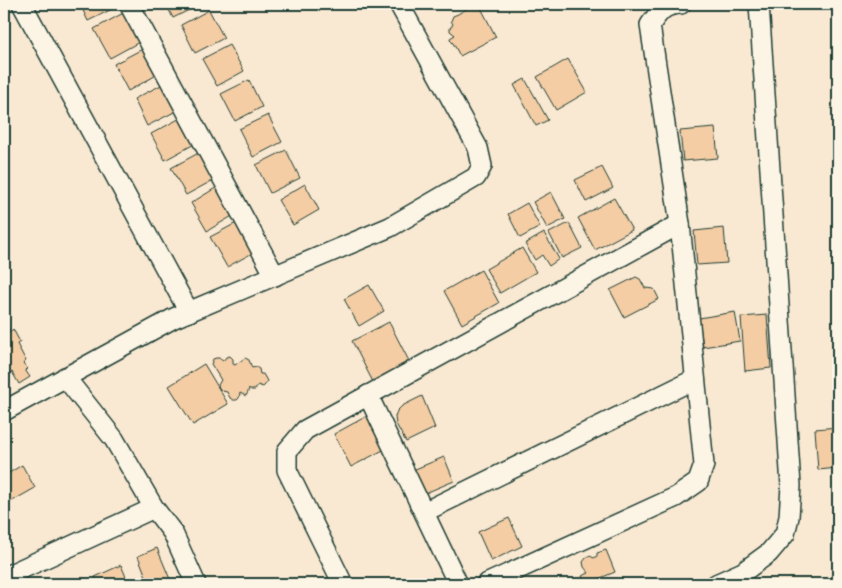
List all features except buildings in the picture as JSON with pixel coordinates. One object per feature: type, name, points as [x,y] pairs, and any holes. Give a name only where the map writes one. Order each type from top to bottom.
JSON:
[{"type":"street","points":[[22,4],[188,312]]},
{"type":"street","points":[[129,4],[275,276]]},
{"type":"street","points":[[4,411],[174,318],[390,227],[476,177],[482,166],[478,148],[400,4]]},
{"type":"street","points":[[486,584],[676,497],[698,482],[704,465],[680,224],[650,25],[661,10],[672,4],[680,4]]},
{"type":"street","points":[[716,584],[743,572],[769,552],[785,534],[789,517],[792,486],[759,4]]},
{"type":"street","points":[[343,584],[287,470],[287,451],[305,430],[680,224]]},
{"type":"street","points":[[65,378],[114,440],[154,508],[173,533],[196,584]]},
{"type":"street","points":[[424,512],[695,379]]},
{"type":"street","points":[[368,395],[458,584]]},
{"type":"street","points":[[4,577],[154,508]]}]
